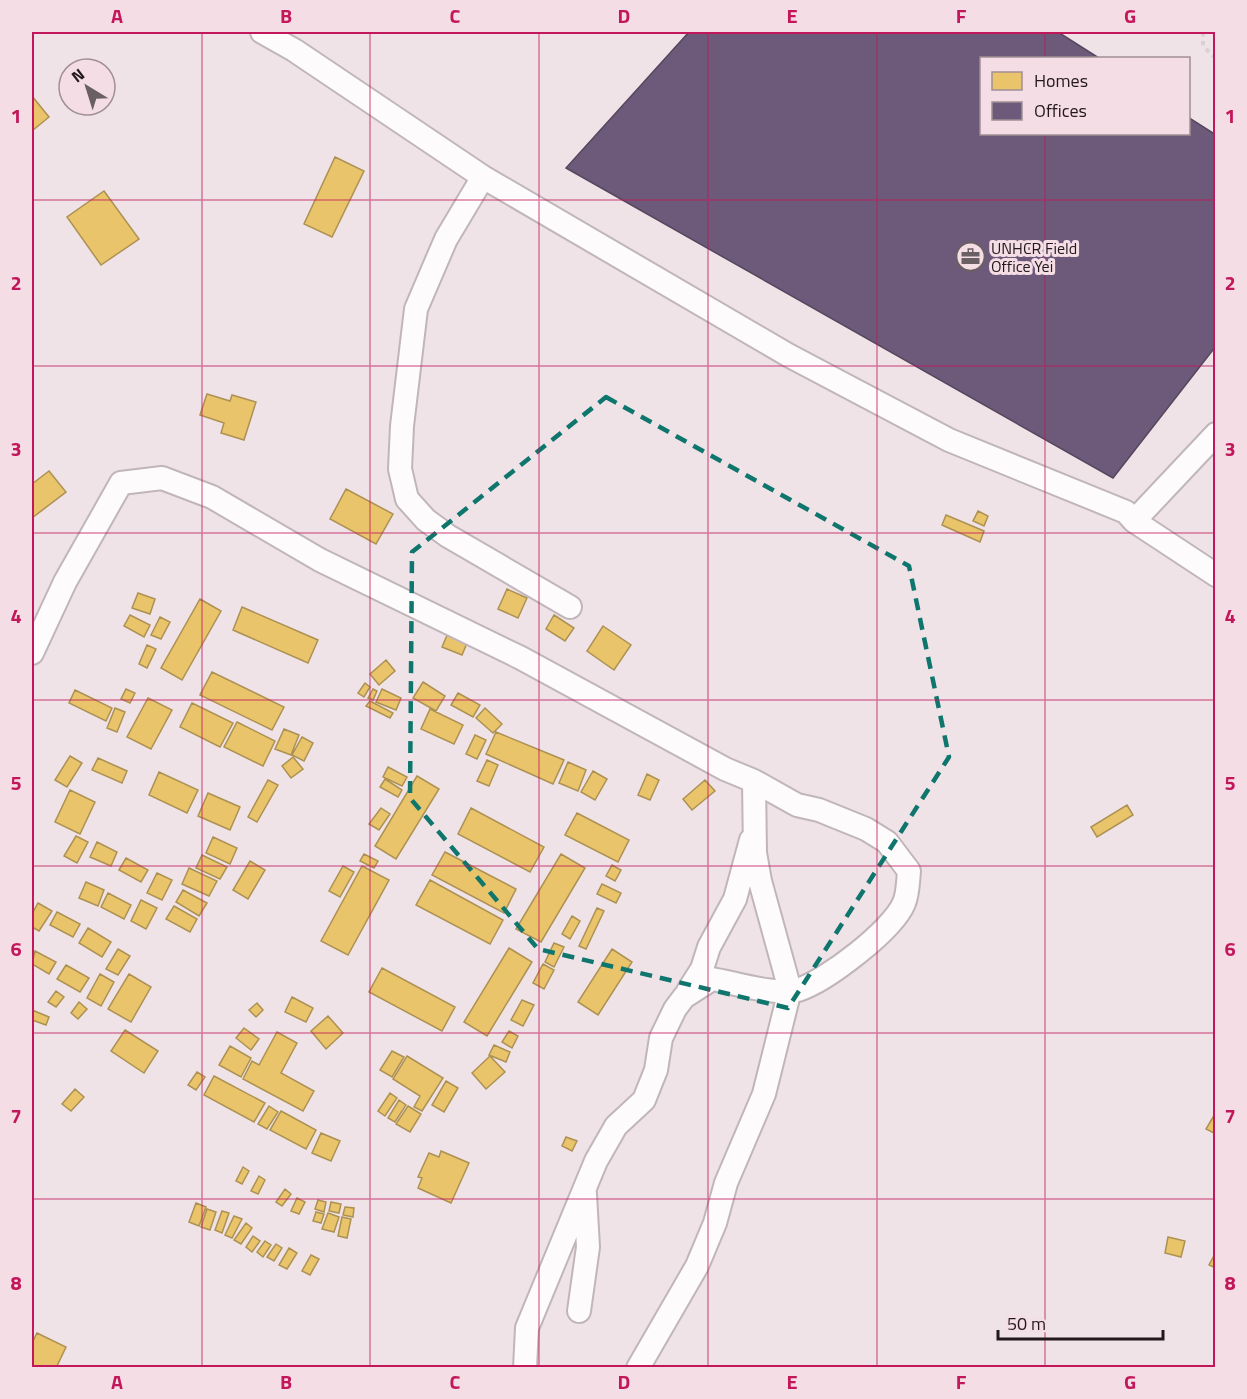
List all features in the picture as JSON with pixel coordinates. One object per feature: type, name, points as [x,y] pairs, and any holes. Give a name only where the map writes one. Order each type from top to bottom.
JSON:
[{"type":"street","points":[[262,32],[294,50],[483,177],[788,355],[949,440],[1126,512],[1134,521],[1215,575]]},
{"type":"street","points":[[483,177],[446,239],[416,309],[399,469],[407,499],[426,520],[448,536],[570,607]]},
{"type":"street","points":[[1134,521],[1215,434]]},
{"type":"street","points":[[32,653],[65,582],[121,483],[162,478],[212,497],[320,560],[521,658],[725,770],[754,781],[797,806],[819,810],[866,829],[887,842],[909,871],[904,903],[877,937],[837,968],[798,990],[768,990],[712,979],[684,996]]},
{"type":"street","points":[[638,1368],[697,1266],[715,1223],[726,1184],[764,1094],[790,990],[760,881],[754,830],[754,781]]},
{"type":"street","points":[[525,1368],[527,1328],[585,1187],[616,1125],[644,1100],[657,1071],[660,1038],[702,969],[709,947],[735,899],[754,830]]},
{"type":"street","points":[[579,1311],[588,1247],[585,1187]]},
{"type":"path","points":[[1203,32],[1203,46],[1215,59]]},
{"type":"highlighted area","points":[[606,397],[909,566],[949,757],[788,1008],[538,949],[410,798],[412,552]]},
{"type":"building: Homes","points":[[767,32],[806,32],[788,51]]},
{"type":"building: Homes","points":[[882,32],[919,32],[905,57],[876,41]]},
{"type":"building: Homes","points":[[922,40],[946,59],[906,107],[882,88]]},
{"type":"building: Homes","points":[[743,68],[776,85],[740,153],[707,136]]},
{"type":"building: Homes","points":[[941,82],[967,98],[952,122],[926,105]]},
{"type":"building: Homes","points":[[661,83],[685,102],[667,124],[644,106]]},
{"type":"building: Homes","points":[[32,96],[49,117],[32,131]]},
{"type":"building: Homes","points":[[830,103],[856,119],[808,201],[782,186]]},
{"type":"building: Homes","points":[[1004,135],[1049,135],[1029,164],[998,143]]},
{"type":"building: Homes","points":[[1102,135],[1126,135],[1119,146]]},
{"type":"building: Homes","points":[[1154,135],[1157,135],[1204,159],[1192,182],[1143,157]]},
{"type":"building: Homes","points":[[590,149],[613,161],[605,177],[582,165]]},
{"type":"building: Homes","points":[[335,157],[364,171],[332,237],[304,224]]},
{"type":"building: Homes","points":[[615,163],[643,175],[634,194],[607,182]]},
{"type":"building: Homes","points":[[719,177],[740,190],[725,214],[704,202]]},
{"type":"building: Homes","points":[[743,188],[769,200],[759,220],[747,214],[733,250],[713,241],[719,227],[725,230]]},
{"type":"building: Homes","points":[[104,191],[139,239],[101,265],[67,217]]},
{"type":"building: Homes","points":[[876,207],[913,224],[908,233],[926,242],[919,257],[903,250],[894,270],[855,252]]},
{"type":"building: Homes","points":[[936,228],[954,237],[947,250],[981,268],[969,289],[939,274],[932,287],[911,277]]},
{"type":"building: Homes","points":[[983,291],[1030,312],[1021,332],[974,310]]},
{"type":"building: Homes","points":[[1056,325],[1094,341],[1083,367],[1045,351]]},
{"type":"building: Homes","points":[[207,394],[230,401],[232,395],[256,402],[244,440],[221,433],[224,423],[200,415]]},
{"type":"building: Homes","points":[[49,471],[66,492],[32,518],[32,484]]},
{"type":"building: Homes","points":[[346,489],[393,514],[376,544],[330,519]]},
{"type":"building: Homes","points":[[978,511],[988,516],[984,526],[973,521]]},
{"type":"building: Homes","points":[[946,515],[984,531],[980,542],[942,525]]},
{"type":"building: Homes","points":[[507,589],[527,598],[518,618],[498,609]]},
{"type":"building: Homes","points":[[138,593],[155,599],[150,614],[132,608]]},
{"type":"building: Homes","points":[[200,599],[221,611],[182,680],[161,668]]},
{"type":"building: Homes","points":[[242,607],[318,640],[308,663],[233,630]]},
{"type":"building: Homes","points":[[130,615],[150,625],[144,637],[124,626]]},
{"type":"building: Homes","points":[[554,615],[574,628],[565,641],[546,629]]},
{"type":"building: Homes","points":[[160,617],[170,622],[161,639],[151,635]]},
{"type":"building: Homes","points":[[603,626],[631,645],[614,670],[587,651]]},
{"type":"building: Homes","points":[[448,633],[468,641],[462,655],[442,647]]},
{"type":"building: Homes","points":[[147,645],[156,649],[147,668],[139,664]]},
{"type":"building: Homes","points":[[386,660],[395,671],[379,685],[370,674]]},
{"type":"building: Homes","points":[[212,672],[284,707],[272,730],[200,695]]},
{"type":"building: Homes","points":[[423,682],[445,696],[436,711],[413,698]]},
{"type":"building: Homes","points":[[365,683],[370,687],[364,697],[358,693]]},
{"type":"building: Homes","points":[[126,689],[135,693],[130,703],[121,699]]},
{"type":"building: Homes","points":[[373,689],[377,691],[373,700],[368,698]]},
{"type":"building: Homes","points":[[382,689],[401,698],[396,710],[376,702]]},
{"type":"building: Homes","points":[[75,690],[112,708],[106,721],[69,703]]},
{"type":"building: Homes","points":[[458,693],[480,705],[473,717],[451,705]]},
{"type":"building: Homes","points":[[148,698],[172,710],[151,749],[127,737]]},
{"type":"building: Homes","points":[[370,701],[393,713],[390,718],[366,706]]},
{"type":"building: Homes","points":[[192,703],[233,723],[220,747],[180,727]]},
{"type":"building: Homes","points":[[115,708],[125,712],[117,732],[107,728]]},
{"type":"building: Homes","points":[[485,708],[502,724],[493,733],[476,718]]},
{"type":"building: Homes","points":[[430,709],[463,725],[454,744],[421,729]]},
{"type":"building: Homes","points":[[237,722],[275,741],[263,766],[224,747]]},
{"type":"building: Homes","points":[[284,729],[299,735],[291,755],[275,749]]},
{"type":"building: Homes","points":[[496,732],[564,760],[553,784],[486,754]]},
{"type":"building: Homes","points":[[475,735],[486,740],[477,759],[466,754]]},
{"type":"building: Homes","points":[[302,737],[313,743],[304,761],[292,755]]},
{"type":"building: Homes","points":[[70,756],[82,763],[67,787],[55,780]]},
{"type":"building: Homes","points":[[293,757],[303,769],[291,778],[282,766]]},
{"type":"building: Homes","points":[[98,758],[127,771],[122,783],[92,770]]},
{"type":"building: Homes","points":[[487,760],[498,765],[489,786],[477,781]]},
{"type":"building: Homes","points":[[568,762],[586,770],[578,791],[559,783]]},
{"type":"building: Homes","points":[[388,767],[407,777],[402,786],[383,777]]},
{"type":"building: Homes","points":[[593,771],[607,779],[595,800],[581,792]]},
{"type":"building: Homes","points":[[159,772],[198,790],[187,813],[149,795]]},
{"type":"building: Homes","points":[[647,774],[659,780],[650,800],[638,795]]},
{"type":"building: Homes","points":[[417,776],[439,789],[396,859],[375,846]]},
{"type":"building: Homes","points":[[385,779],[402,790],[398,797],[380,787]]},
{"type":"building: Homes","points":[[268,780],[278,785],[257,822],[248,817]]},
{"type":"building: Homes","points":[[705,780],[715,791],[692,810],[683,799]]},
{"type":"building: Homes","points":[[70,790],[95,802],[80,834],[55,822]]},
{"type":"building: Homes","points":[[208,793],[240,807],[230,830],[198,816]]},
{"type":"building: Homes","points":[[1127,805],[1133,815],[1097,837],[1091,827]]},
{"type":"building: Homes","points":[[381,808],[390,814],[379,830],[369,824]]},
{"type":"building: Homes","points":[[471,808],[544,847],[530,872],[458,834]]},
{"type":"building: Homes","points":[[577,813],[629,840],[618,862],[565,835]]},
{"type":"building: Homes","points":[[76,836],[88,842],[77,863],[64,856]]},
{"type":"building: Homes","points":[[213,837],[237,848],[230,864],[206,853]]},
{"type":"building: Homes","points":[[97,842],[117,852],[111,866],[90,857]]},
{"type":"building: Homes","points":[[445,852],[516,889],[504,913],[432,875]]},
{"type":"building: Homes","points":[[364,854],[378,861],[374,868],[360,861]]},
{"type":"building: Homes","points":[[561,854],[585,868],[541,942],[516,929]]},
{"type":"building: Homes","points":[[202,855],[227,867],[220,879],[196,868]]},
{"type":"building: Homes","points":[[126,858],[148,870],[141,882],[119,870]]},
{"type":"building: Homes","points":[[250,861],[265,870],[248,899],[233,890]]},
{"type":"building: Homes","points":[[612,865],[621,870],[615,881],[606,876]]},
{"type":"building: Homes","points":[[343,866],[354,872],[340,897],[329,891]]},
{"type":"building: Homes","points":[[362,866],[389,880],[348,955],[321,941]]},
{"type":"building: Homes","points":[[189,868],[217,881],[209,896],[182,884]]},
{"type":"building: Homes","points":[[157,873],[172,880],[162,900],[147,893]]},
{"type":"building: Homes","points":[[430,880],[503,920],[490,944],[416,905]]},
{"type":"building: Homes","points":[[86,882],[104,890],[98,906],[79,898]]},
{"type":"building: Homes","points":[[602,884],[621,893],[616,903],[597,894]]},
{"type":"building: Homes","points":[[183,890],[207,903],[199,916],[176,902]]},
{"type":"building: Homes","points":[[108,893],[131,905],[124,919],[101,907]]},
{"type":"building: Homes","points":[[141,900],[157,908],[146,929],[131,921]]},
{"type":"building: Homes","points":[[38,903],[52,911],[39,931],[32,927],[32,914]]},
{"type":"building: Homes","points":[[174,906],[197,919],[190,932],[166,919]]},
{"type":"building: Homes","points":[[597,908],[604,911],[586,949],[579,946]]},
{"type":"building: Homes","points":[[57,912],[80,924],[73,937],[50,925]]},
{"type":"building: Homes","points":[[572,916],[580,921],[570,939],[562,934]]},
{"type":"building: Homes","points":[[88,928],[111,942],[102,957],[79,943]]},
{"type":"building: Homes","points":[[554,943],[564,947],[554,967],[545,962]]},
{"type":"building: Homes","points":[[509,948],[532,962],[487,1036],[464,1022]]},
{"type":"building: Homes","points":[[118,949],[130,956],[118,975],[106,969]]},
{"type":"building: Homes","points":[[612,949],[632,962],[598,1015],[578,1002]]},
{"type":"building: Homes","points":[[35,951],[56,962],[49,974],[32,964]]},
{"type":"building: Homes","points":[[543,964],[554,970],[544,989],[533,983]]},
{"type":"building: Homes","points":[[66,965],[89,978],[80,992],[57,979]]},
{"type":"building: Homes","points":[[382,968],[455,1007],[442,1031],[369,992]]},
{"type":"building: Homes","points":[[100,974],[114,982],[101,1006],[87,998]]},
{"type":"building: Homes","points":[[129,974],[151,987],[131,1022],[108,1009]]},
{"type":"building: Homes","points":[[56,991],[64,997],[56,1007],[48,1002]]},
{"type":"building: Homes","points":[[292,997],[313,1008],[306,1022],[285,1012]]},
{"type":"building: Homes","points":[[522,1000],[534,1005],[523,1026],[511,1020]]},
{"type":"building: Homes","points":[[79,1002],[87,1009],[78,1019],[71,1013]]},
{"type":"building: Homes","points":[[257,1003],[263,1010],[256,1017],[249,1010]]},
{"type":"building: Homes","points":[[32,1010],[49,1017],[46,1025],[32,1020]]},
{"type":"building: Homes","points":[[328,1016],[343,1033],[326,1049],[311,1031]]},
{"type":"building: Homes","points":[[244,1028],[259,1039],[251,1050],[236,1038]]},
{"type":"building: Homes","points":[[125,1030],[158,1051],[144,1073],[111,1051]]},
{"type":"building: Homes","points":[[509,1031],[518,1036],[512,1048],[502,1042]]},
{"type":"building: Homes","points":[[277,1032],[297,1043],[281,1073],[314,1091],[303,1111],[243,1079],[252,1061],[259,1065]]},
{"type":"building: Homes","points":[[494,1045],[510,1052],[506,1062],[489,1055]]},
{"type":"building: Homes","points":[[230,1046],[251,1058],[241,1077],[219,1065]]},
{"type":"building: Homes","points":[[392,1051],[404,1057],[392,1077],[380,1070]]},
{"type":"building: Homes","points":[[407,1056],[443,1078],[422,1111],[414,1107],[420,1096],[393,1079]]},
{"type":"building: Homes","points":[[490,1056],[505,1072],[486,1089],[472,1073]]},
{"type":"building: Homes","points":[[197,1072],[205,1077],[196,1090],[188,1085]]},
{"type":"building: Homes","points":[[214,1076],[265,1103],[254,1122],[204,1095]]},
{"type":"building: Homes","points":[[446,1081],[458,1088],[444,1112],[432,1105]]},
{"type":"building: Homes","points":[[75,1089],[84,1097],[71,1111],[62,1104]]},
{"type":"building: Homes","points":[[390,1093],[397,1098],[385,1116],[378,1111]]},
{"type":"building: Homes","points":[[399,1100],[406,1105],[395,1122],[388,1118]]},
{"type":"building: Homes","points":[[269,1106],[278,1112],[267,1129],[258,1124]]},
{"type":"building: Homes","points":[[408,1106],[421,1114],[410,1132],[396,1124]]},
{"type":"building: Homes","points":[[281,1111],[316,1130],[306,1149],[270,1130]]},
{"type":"building: Homes","points":[[1216,1112],[1216,1134],[1206,1129]]},
{"type":"building: Homes","points":[[321,1133],[340,1141],[331,1161],[312,1153]]},
{"type":"building: Homes","points":[[566,1137],[577,1141],[572,1151],[562,1146]]},
{"type":"building: Homes","points":[[441,1151],[469,1163],[451,1203],[418,1188],[422,1178],[418,1177],[429,1153],[439,1157]]},
{"type":"building: Homes","points":[[243,1167],[249,1171],[242,1184],[236,1181]]},
{"type":"building: Homes","points":[[259,1176],[265,1180],[258,1194],[251,1191]]},
{"type":"building: Homes","points":[[285,1189],[291,1194],[282,1206],[276,1202]]},
{"type":"building: Homes","points":[[297,1198],[305,1202],[299,1214],[291,1211]]},
{"type":"building: Homes","points":[[318,1200],[326,1202],[324,1212],[315,1209]]},
{"type":"building: Homes","points":[[331,1202],[341,1204],[339,1213],[329,1211]]},
{"type":"building: Homes","points":[[196,1203],[206,1207],[199,1226],[189,1222]]},
{"type":"building: Homes","points":[[345,1207],[354,1208],[353,1217],[343,1215]]},
{"type":"building: Homes","points":[[207,1209],[216,1212],[210,1230],[201,1227]]},
{"type":"building: Homes","points":[[222,1211],[229,1213],[222,1233],[215,1230]]},
{"type":"building: Homes","points":[[316,1212],[324,1214],[321,1223],[313,1221]]},
{"type":"building: Homes","points":[[328,1213],[339,1217],[334,1232],[322,1229]]},
{"type":"building: Homes","points":[[234,1216],[242,1219],[232,1238],[225,1235]]},
{"type":"building: Homes","points":[[342,1217],[351,1219],[347,1238],[338,1236]]},
{"type":"building: Homes","points":[[246,1223],[252,1228],[241,1244],[234,1240]]},
{"type":"building: Homes","points":[[253,1236],[260,1241],[252,1252],[246,1247]]},
{"type":"building: Homes","points":[[1168,1237],[1185,1241],[1181,1257],[1165,1253]]},
{"type":"building: Homes","points":[[265,1241],[271,1245],[263,1257],[257,1252]]},
{"type":"building: Homes","points":[[276,1244],[282,1248],[274,1261],[267,1257]]},
{"type":"building: Homes","points":[[289,1248],[297,1253],[287,1269],[279,1265]]},
{"type":"building: Homes","points":[[1216,1252],[1216,1268],[1209,1265]]},
{"type":"building: Homes","points":[[311,1255],[319,1259],[310,1275],[302,1271]]},
{"type":"building: Homes","points":[[37,1333],[66,1347],[56,1368],[32,1368],[32,1343]]},
{"type":"building: Offices","name":"UNHCR Field Office Yei","points":[[689,32],[1058,32],[1097,57],[980,57],[980,135],[1190,135],[1190,118],[1216,135],[1216,346],[1113,478],[566,168]]},
{"type":"place","name":"UNHCR Field Office Yei","points":[[970,257]]}]
